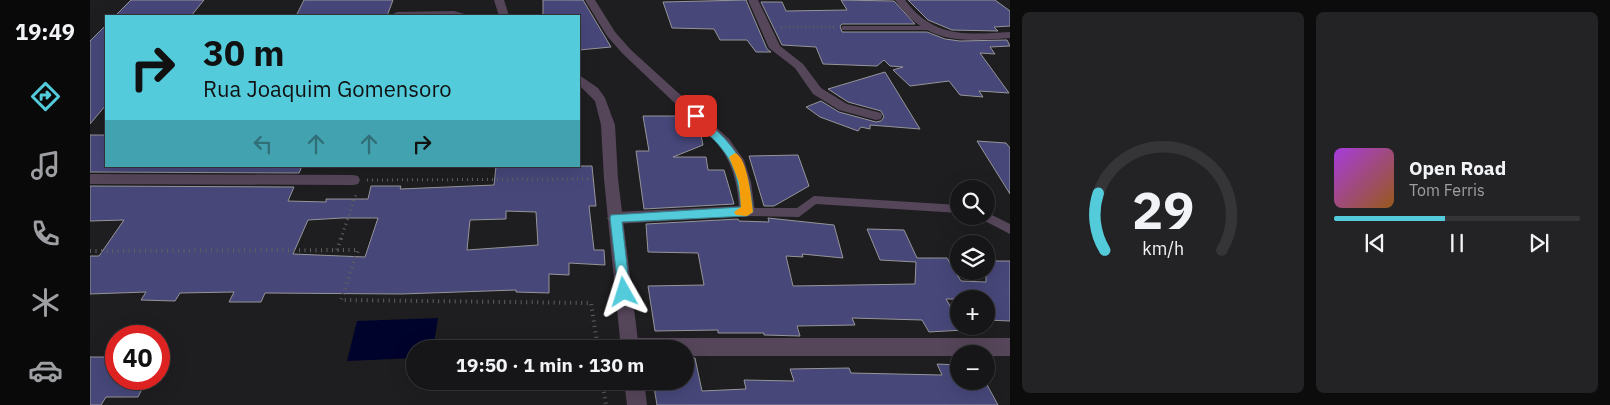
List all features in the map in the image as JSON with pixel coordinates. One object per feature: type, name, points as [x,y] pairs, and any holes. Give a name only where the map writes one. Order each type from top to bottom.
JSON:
[{"type":"street","points":[[499,0],[504,15]]},
{"type":"street","points":[[590,0],[611,34],[627,52],[724,142],[737,160],[744,182],[747,212],[616,218]]},
{"type":"street","points":[[752,0],[763,27],[779,53],[799,66],[817,91],[843,107],[876,116]]},
{"type":"street","points":[[900,0],[918,22],[928,28],[972,37],[1010,35]]},
{"type":"street","points":[[582,82],[601,101],[605,112],[629,340]]},
{"type":"street","points":[[90,179],[353,180]]},
{"type":"street","points":[[694,348],[1010,347]]},
{"type":"street","points":[[635,390],[637,405]]},
{"type":"lane","points":[[397,14],[454,13],[463,15]]},
{"type":"lane","points":[[846,28],[928,28]]},
{"type":"lane","points":[[747,212],[799,213],[814,200],[950,208]]},
{"type":"lane","points":[[995,221],[1010,229]]},
{"type":"path","points":[[763,27],[846,28]]},
{"type":"path","points":[[337,250],[357,192],[353,180],[611,179]]},
{"type":"path","points":[[90,250],[358,250],[341,300],[591,303],[597,340]]},
{"type":"path","points":[[604,390],[606,405]]},
{"type":"water","points":[[438,318],[434,340],[406,340],[406,358],[347,361],[357,321]]},
{"type":"building","points":[[131,0],[204,0],[192,15],[116,15]]},
{"type":"building","points":[[304,0],[393,0],[387,15],[296,15]]},
{"type":"building","points":[[543,0],[583,0],[611,47],[580,50],[580,15],[543,15]]},
{"type":"building","points":[[746,0],[767,49],[771,52],[756,52],[747,40],[720,40],[714,29],[672,28],[663,2]]},
{"type":"building","points":[[841,0],[894,1],[915,24],[842,24],[840,26],[842,32],[927,32],[945,39],[960,41],[1007,40],[1010,46],[990,47],[995,54],[980,53],[1009,93],[979,91],[983,97],[960,95],[949,81],[910,86],[893,70],[903,67],[890,66],[884,60],[877,66],[823,64],[816,47],[782,45],[761,2],[782,2],[786,11],[847,10]]},
{"type":"building","points":[[908,0],[995,0],[1010,11],[1010,26],[994,27],[998,31],[952,30],[928,20]]},
{"type":"building","points":[[105,26],[105,106],[90,124],[90,41]]},
{"type":"building","points":[[885,72],[920,129],[870,125],[870,129],[861,127],[858,131],[820,117],[806,107],[821,101],[839,112],[876,122],[881,121],[884,117],[881,111],[848,102],[828,89]]},
{"type":"building","points":[[643,116],[685,116],[700,130],[703,145],[673,157],[706,157],[708,170],[724,170],[734,204],[644,209],[636,151],[649,151]]},
{"type":"building","points":[[90,135],[105,135],[105,167],[302,167],[299,173],[90,172]]},
{"type":"building","points":[[977,141],[1006,143],[1010,148],[1010,194]]},
{"type":"building","points":[[798,155],[809,186],[774,206],[764,206],[749,156]]},
{"type":"building","points":[[592,166],[596,206],[589,206],[594,250],[604,250],[605,265],[569,263],[569,275],[549,274],[549,293],[516,292],[516,290],[401,294],[265,293],[261,302],[229,302],[234,292],[180,293],[175,301],[141,300],[146,292],[90,294],[90,256],[99,256],[124,220],[90,221],[90,186],[294,187],[288,201],[326,202],[326,199],[368,199],[371,186],[401,186],[400,189],[494,185],[496,167]],"holes":[[[506,211],[536,212],[538,245],[467,250],[470,220],[506,219]],[[378,218],[365,257],[293,254],[308,220]]]},
{"type":"building","points":[[768,218],[834,225],[843,258],[802,254],[803,257],[786,256],[793,286],[915,284],[916,262],[880,260],[867,229],[904,230],[917,258],[947,258],[950,263],[950,280],[986,282],[986,280],[995,280],[995,261],[1010,261],[1010,321],[995,320],[995,290],[950,290],[950,299],[946,299],[950,306],[950,331],[929,332],[922,320],[852,318],[855,325],[797,326],[800,336],[764,335],[764,333],[718,333],[718,330],[655,331],[648,286],[704,285],[698,253],[648,252],[646,224],[738,219],[739,221],[769,222]]},
{"type":"building","points":[[90,357],[105,357],[105,390],[142,390],[138,397],[106,397],[101,405],[90,405]]},
{"type":"building","points":[[695,358],[702,391],[746,389],[744,380],[794,381],[790,369],[849,368],[851,373],[942,375],[937,364],[950,365],[950,390],[990,390],[998,405],[657,405],[654,390],[694,390]]},
{"type":"slow traffic","points":[[735,157],[744,182],[747,212],[740,212]]},
{"type":"route","points":[[624,292],[616,218],[747,212],[744,182],[737,160],[724,142],[696,116]]}]
